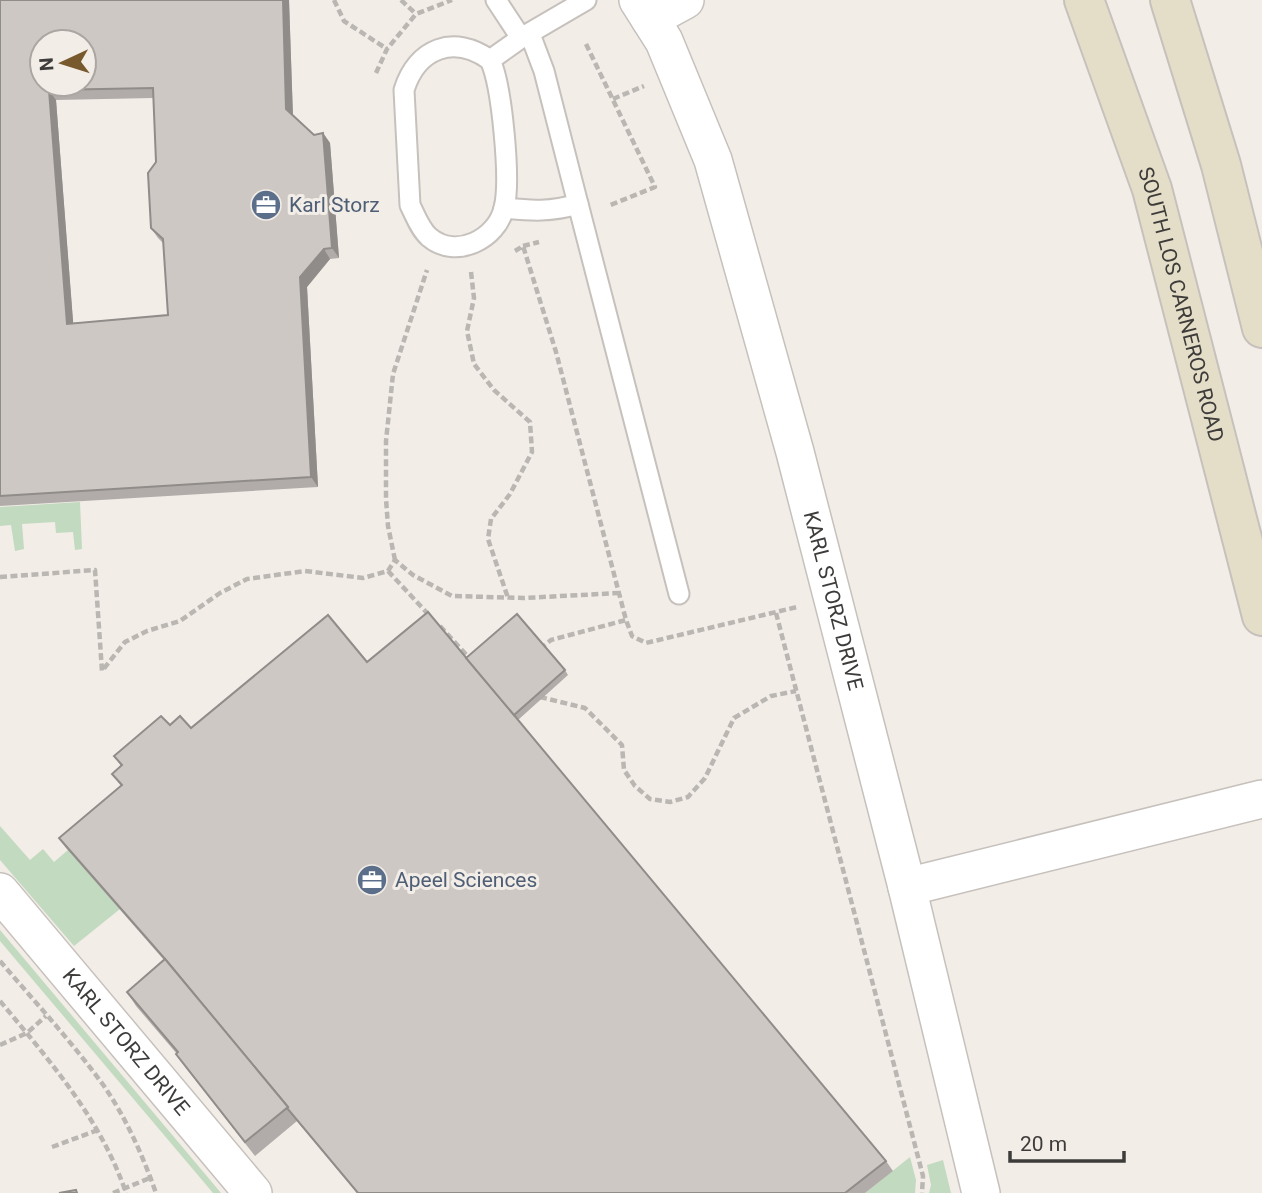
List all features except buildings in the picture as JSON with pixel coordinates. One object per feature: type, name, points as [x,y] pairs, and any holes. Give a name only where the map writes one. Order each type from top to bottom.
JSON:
[{"type":"main road","name":"SOUTH LOS CARNEROS ROAD","points":[[1084,0],[1152,189],[1262,616]]},
{"type":"main road","points":[[1170,0],[1221,165],[1262,328]]},
{"type":"street","name":"KARL STORZ DRIVE","points":[[685,0],[644,10],[664,41],[713,160],[795,452],[981,1193]]},
{"type":"street","points":[[906,887],[1262,799]]},
{"type":"street","name":"KARL STORZ DRIVE","points":[[0,892],[253,1193]]},
{"type":"lane","points":[[496,0],[526,36],[544,71],[679,594]]},
{"type":"lane","points":[[490,60],[586,0]]},
{"type":"lane","points":[[460,47],[480,52],[490,60],[500,89],[505,208],[498,226],[484,239],[465,246],[447,245],[429,238],[410,205],[404,90],[409,73],[419,59],[439,48],[460,47]]},
{"type":"lane","points":[[505,208],[555,210],[578,204]]},
{"type":"path","points":[[334,0],[344,21],[387,49]]},
{"type":"path","points":[[401,0],[416,14]]},
{"type":"path","points":[[374,79],[387,49],[416,14],[452,0]]},
{"type":"path","points":[[586,44],[655,187],[601,209]]},
{"type":"path","points":[[613,99],[645,86]]},
{"type":"path","points":[[513,253],[523,246],[556,352],[632,636],[646,643],[804,606]]},
{"type":"path","points":[[419,262],[436,268]]},
{"type":"path","points":[[429,265],[393,374],[386,441],[386,499],[395,560],[413,575],[452,596],[508,598],[619,593]]},
{"type":"path","points":[[461,272],[482,270]]},
{"type":"path","points":[[471,272],[474,298],[467,331],[474,364],[494,390],[530,422],[532,452],[510,494],[491,519],[488,539],[508,598]]},
{"type":"path","points":[[0,578],[94,570],[102,671],[125,642],[147,631],[180,621],[220,593],[247,579],[305,571],[363,578],[388,570],[395,560]]},
{"type":"path","points":[[388,570],[476,666]]},
{"type":"path","points":[[776,613],[923,1175],[922,1193]]},
{"type":"path","points":[[531,655],[551,640],[626,620]]},
{"type":"path","points":[[533,695],[585,708],[622,745],[624,770],[635,786],[650,799],[670,802],[688,797],[705,778],[734,718],[771,696],[796,691]]},
{"type":"path","points":[[0,961],[105,1088],[123,1117],[156,1193]]},
{"type":"path","points":[[0,1001],[75,1093],[98,1130],[125,1190]]},
{"type":"path","points":[[0,1045],[27,1033],[46,1016]]},
{"type":"path","points":[[52,1147],[98,1130]]},
{"type":"path","points":[[113,1193],[150,1178]]},
{"type":"green space","points":[[80,502],[82,549],[75,550],[73,532],[56,533],[55,522],[22,524],[24,549],[15,551],[11,525],[0,526],[0,507]]},
{"type":"green space","points":[[0,826],[30,860],[43,849],[54,862],[68,850],[120,909],[74,946],[0,860]]},
{"type":"green space","points":[[0,930],[221,1193],[213,1193],[0,941]]},
{"type":"green space","points":[[910,1157],[916,1180],[915,1193],[865,1193]]},
{"type":"green space","points":[[943,1160],[951,1193],[929,1193],[931,1185],[927,1165]]},
{"type":"place","name":"Karl Storz","points":[[266,205]]},
{"type":"place","name":"Apeel Sciences","points":[[372,880]]}]
